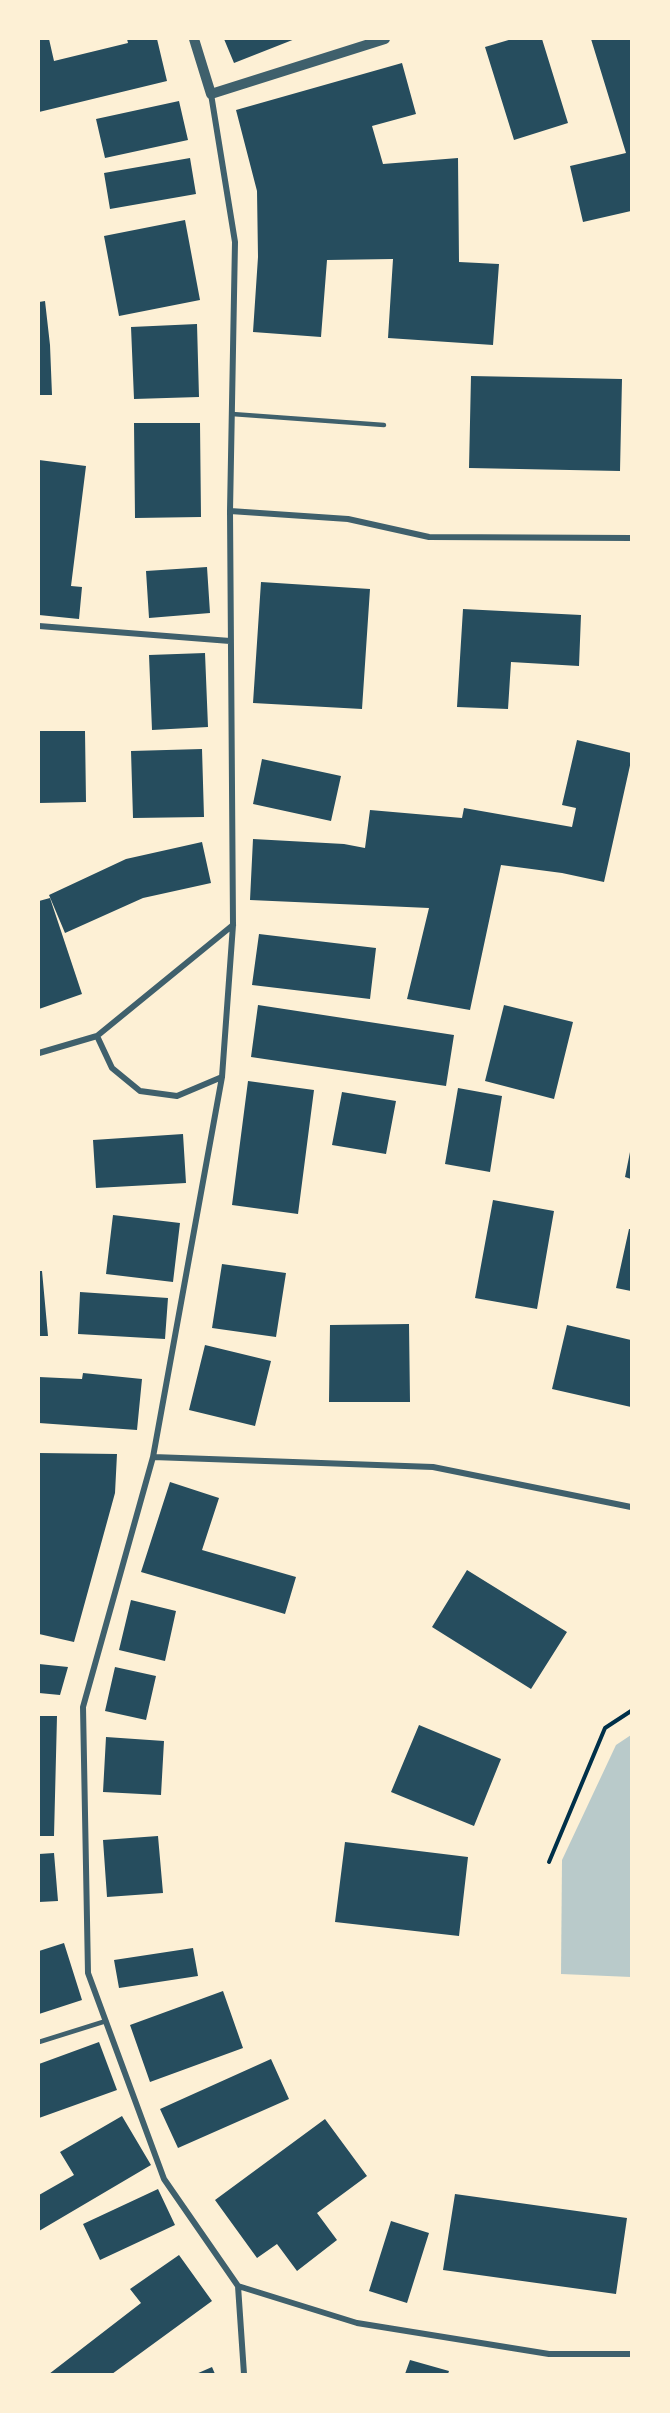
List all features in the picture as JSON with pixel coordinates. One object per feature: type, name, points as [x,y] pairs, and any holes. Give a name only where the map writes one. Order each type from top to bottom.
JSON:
[{"type":"street","points":[[194,39],[211,94],[235,243],[230,511],[233,925],[222,1077],[153,1457],[83,1707],[88,1972],[164,2179],[238,2286],[244,2374]]},
{"type":"street","points":[[211,94],[385,39]]},
{"type":"street","points":[[230,511],[348,519],[429,537],[631,538]]},
{"type":"street","points":[[39,626],[230,641]]},
{"type":"street","points":[[39,1053],[97,1036],[233,925]]},
{"type":"street","points":[[97,1036],[112,1068],[140,1091],[177,1096],[222,1077]]},
{"type":"street","points":[[153,1457],[433,1467],[631,1507]]},
{"type":"street","points":[[238,2286],[357,2323],[549,2354],[631,2354]]},
{"type":"lane","points":[[232,414],[384,425]]},
{"type":"lane","points":[[39,2042],[106,2021]]},
{"type":"path","points":[[549,1862],[605,1728],[631,1711]]},
{"type":"shaded area","points":[[631,1735],[631,1977],[561,1974],[562,1860],[616,1745]]},
{"type":"building","points":[[39,39],[49,39],[54,61],[128,43],[127,39],[157,39],[167,81],[39,112]]},
{"type":"building","points":[[224,39],[295,39],[234,63]]},
{"type":"building","points":[[512,39],[542,39],[568,123],[514,140],[485,47]]},
{"type":"building","points":[[591,39],[631,39],[631,211],[583,222],[570,166],[626,153]]},
{"type":"building","points":[[402,63],[416,114],[372,126],[383,164],[458,158],[459,262],[499,264],[493,345],[388,338],[393,259],[327,260],[321,337],[253,332],[258,257],[257,191],[236,110]]},
{"type":"building","points":[[179,101],[188,140],[105,158],[96,119]]},
{"type":"building","points":[[190,158],[196,194],[110,209],[104,173]]},
{"type":"building","points":[[185,220],[200,300],[119,316],[104,236]]},
{"type":"building","points":[[45,301],[52,395],[39,395],[39,302]]},
{"type":"building","points":[[197,324],[199,397],[134,399],[131,327]]},
{"type":"building","points":[[471,376],[622,379],[620,471],[469,468]]},
{"type":"building","points":[[134,423],[200,423],[201,517],[135,518]]},
{"type":"building","points":[[39,460],[86,466],[71,586],[82,587],[79,619],[39,615]]},
{"type":"building","points":[[207,567],[210,613],[149,618],[146,571]]},
{"type":"building","points":[[261,582],[370,589],[362,709],[253,703]]},
{"type":"building","points":[[463,609],[581,615],[579,666],[511,662],[508,709],[457,707]]},
{"type":"building","points":[[205,653],[208,727],[152,730],[149,655]]},
{"type":"building","points":[[39,731],[85,731],[86,802],[39,803]]},
{"type":"building","points":[[577,740],[631,753],[604,882],[562,873],[501,865],[470,1010],[407,999],[429,908],[250,900],[253,839],[344,844],[365,848],[370,810],[462,818],[464,808],[572,827],[576,808],[562,805]]},
{"type":"building","points":[[202,749],[204,817],[133,818],[131,751]]},
{"type":"building","points":[[262,759],[341,776],[331,821],[253,804]]},
{"type":"building","points":[[202,842],[211,883],[143,898],[65,933],[49,895],[126,859]]},
{"type":"building","points":[[50,898],[82,994],[39,1009],[39,901]]},
{"type":"building","points":[[259,934],[376,948],[370,999],[252,985]]},
{"type":"building","points":[[258,1005],[454,1035],[446,1086],[251,1057]]},
{"type":"building","points":[[504,1005],[573,1022],[554,1099],[485,1081]]},
{"type":"building","points":[[248,1081],[314,1090],[298,1214],[232,1205]]},
{"type":"building","points":[[458,1088],[502,1096],[490,1172],[445,1164]]},
{"type":"building","points":[[342,1092],[396,1101],[386,1154],[332,1145]]},
{"type":"building","points":[[183,1134],[186,1183],[96,1188],[93,1140]]},
{"type":"building","points":[[631,1152],[631,1179],[625,1177]]},
{"type":"building","points":[[493,1200],[554,1211],[537,1309],[475,1298]]},
{"type":"building","points":[[113,1215],[180,1223],[173,1282],[106,1274]]},
{"type":"building","points":[[629,1229],[631,1229],[631,1291],[616,1288]]},
{"type":"building","points":[[222,1264],[286,1273],[276,1337],[212,1328]]},
{"type":"building","points":[[39,1271],[42,1271],[48,1336],[39,1336]]},
{"type":"building","points":[[80,1292],[168,1298],[165,1339],[78,1334]]},
{"type":"building","points":[[409,1324],[410,1402],[329,1402],[330,1325]]},
{"type":"building","points":[[567,1325],[631,1340],[631,1407],[552,1389]]},
{"type":"building","points":[[205,1345],[271,1361],[255,1426],[189,1410]]},
{"type":"building","points":[[83,1373],[142,1379],[137,1430],[39,1423],[39,1377],[82,1379]]},
{"type":"building","points":[[39,1453],[117,1454],[115,1493],[74,1642],[39,1634]]},
{"type":"building","points":[[170,1482],[219,1498],[202,1550],[296,1577],[285,1614],[141,1572]]},
{"type":"building","points":[[467,1570],[567,1632],[531,1689],[432,1627]]},
{"type":"building","points":[[131,1600],[176,1611],[165,1661],[119,1650]]},
{"type":"building","points":[[39,1664],[68,1667],[60,1695],[39,1693]]},
{"type":"building","points":[[115,1667],[156,1676],[146,1720],[105,1711]]},
{"type":"building","points":[[39,1716],[57,1716],[54,1836],[39,1836]]},
{"type":"building","points":[[419,1725],[501,1759],[474,1826],[391,1792]]},
{"type":"building","points":[[106,1737],[164,1741],[161,1795],[103,1792]]},
{"type":"building","points":[[158,1836],[163,1893],[107,1897],[103,1840]]},
{"type":"building","points":[[345,1842],[468,1857],[459,1936],[335,1922]]},
{"type":"building","points":[[54,1853],[58,1901],[39,1902],[39,1854]]},
{"type":"building","points":[[64,1943],[82,2000],[39,2014],[39,1951]]},
{"type":"building","points":[[193,1948],[198,1976],[119,1988],[114,1960]]},
{"type":"building","points":[[223,1991],[243,2048],[150,2082],[130,2025]]},
{"type":"building","points":[[99,2042],[117,2090],[39,2118],[39,2064]]},
{"type":"building","points":[[271,2059],[289,2099],[178,2148],[160,2109]]},
{"type":"building","points":[[122,2116],[151,2165],[39,2231],[39,2195],[74,2175],[60,2152]]},
{"type":"building","points":[[325,2119],[367,2176],[317,2213],[337,2240],[297,2271],[277,2244],[257,2258],[215,2200]]},
{"type":"building","points":[[158,2189],[175,2225],[100,2260],[83,2224]]},
{"type":"building","points":[[455,2194],[627,2218],[616,2294],[443,2270]]},
{"type":"building","points":[[391,2221],[429,2233],[407,2303],[369,2291]]},
{"type":"building","points":[[179,2255],[212,2301],[112,2374],[49,2374],[141,2303],[130,2289]]},
{"type":"building","points":[[410,2360],[449,2371],[448,2374],[405,2374]]},
{"type":"building","points":[[212,2367],[215,2374],[196,2374]]}]
